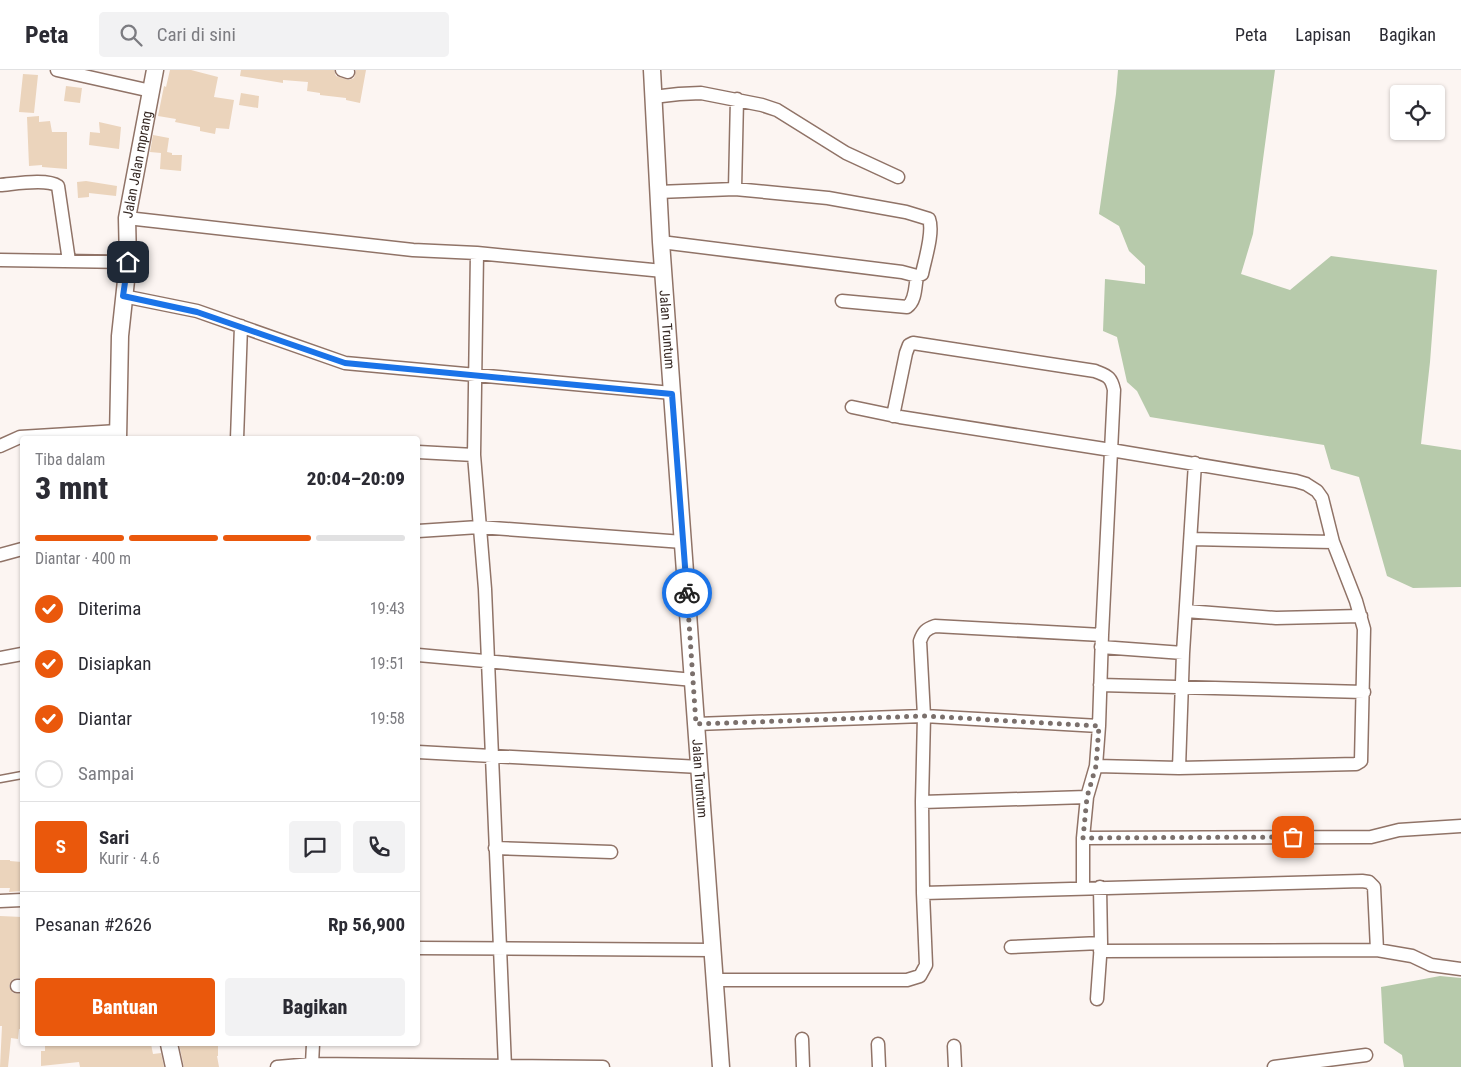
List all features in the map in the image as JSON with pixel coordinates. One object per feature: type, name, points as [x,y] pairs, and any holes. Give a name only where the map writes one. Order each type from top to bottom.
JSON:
[{"type":"street","points":[[57,70],[151,90]]},
{"type":"street","name":"Jalan Jalan mprang","points":[[118,435],[120,336],[128,262],[127,218],[155,70]]},
{"type":"street","name":"Jalan Truntum","points":[[652,70],[663,271],[721,1067]]},
{"type":"street","points":[[653,98],[679,94],[701,94],[737,99],[777,110],[846,153],[898,177]]},
{"type":"street","points":[[735,190],[737,99]]},
{"type":"street","points":[[0,185],[44,182],[58,186],[69,261]]},
{"type":"street","points":[[658,192],[735,190],[828,198],[906,212],[931,221],[930,236],[922,274],[917,276],[902,272],[661,242]]},
{"type":"street","points":[[127,218],[413,250],[477,252],[663,271]]},
{"type":"street","points":[[477,252],[474,455],[485,589],[505,1066]]},
{"type":"street","points":[[0,260],[128,262]]},
{"type":"street","points":[[842,301],[907,307],[911,304],[917,276]]},
{"type":"street","points":[[123,296],[197,312],[345,363],[672,394]]},
{"type":"street","points":[[237,436],[241,326]]},
{"type":"street","points":[[893,416],[907,347],[913,343],[1095,371],[1110,377],[1114,390],[1101,641],[1099,726],[1096,766],[1087,797],[1083,838],[1083,888]]},
{"type":"street","points":[[852,407],[893,416],[1195,463],[1306,484],[1318,491],[1322,498],[1333,542],[1361,616],[1364,629],[1362,757],[1359,764],[1178,768],[1096,766]]},
{"type":"street","points":[[69,436],[118,435]]},
{"type":"street","points":[[0,446],[20,437]]},
{"type":"street","points":[[420,452],[474,455]]},
{"type":"street","points":[[1178,768],[1195,463]]},
{"type":"street","points":[[420,531],[479,527],[683,542]]},
{"type":"street","points":[[1191,539],[1333,542]]},
{"type":"street","points":[[0,555],[20,550]]},
{"type":"street","points":[[1186,611],[1276,618],[1361,616]]},
{"type":"street","points":[[714,977],[892,977],[908,973],[926,965],[922,802],[924,716],[920,641],[925,630],[935,626],[1101,641],[1183,653]]},
{"type":"street","points":[[0,658],[20,654]]},
{"type":"street","points":[[420,655],[694,680]]},
{"type":"street","points":[[1100,684],[1181,688],[1364,692]]},
{"type":"street","points":[[696,724],[924,716],[1099,726]]},
{"type":"street","points":[[420,752],[700,767]]},
{"type":"street","points":[[922,802],[1087,797]]},
{"type":"street","points":[[1083,838],[1371,837],[1399,830],[1461,826]]},
{"type":"street","points":[[495,848],[611,852]]},
{"type":"street","points":[[923,893],[1362,881],[1369,882],[1374,888],[1377,950]]},
{"type":"street","points":[[1097,1000],[1100,947],[1100,887]]},
{"type":"street","points":[[0,900],[20,900]]},
{"type":"street","points":[[1011,947],[1377,950],[1412,956],[1431,965],[1461,970]]},
{"type":"street","points":[[420,948],[713,950]]},
{"type":"street","points":[[802,1038],[803,1067]]},
{"type":"street","points":[[878,1044],[879,1067]]},
{"type":"street","points":[[169,1046],[174,1067]]},
{"type":"street","points":[[312,1064],[313,1046]]},
{"type":"street","points":[[954,1046],[956,1067]]},
{"type":"street","points":[[1274,1067],[1366,1055]]},
{"type":"street","points":[[277,1067],[312,1064],[603,1067]]},
{"type":"lane","points":[[0,779],[20,775]]},
{"type":"green space","points":[[1118,70],[1275,70],[1253,234],[1241,274],[1290,290],[1331,256],[1437,270],[1421,444],[1461,450],[1461,587],[1413,588],[1387,576],[1359,477],[1331,469],[1324,445],[1150,417],[1137,391],[1127,382],[1117,337],[1103,331],[1105,279],[1145,284],[1145,266],[1129,251],[1119,226],[1099,214]]},
{"type":"green space","points":[[1440,976],[1461,978],[1461,1067],[1404,1067],[1402,1055],[1384,1043],[1381,987]]},
{"type":"building","points":[[170,70],[191,70],[218,77],[214,97],[234,100],[229,129],[216,128],[215,134],[200,131],[200,127],[175,122],[176,119],[158,116],[164,86],[166,87]]},
{"type":"building","points":[[241,70],[334,70],[336,76],[349,80],[354,78],[356,70],[366,70],[360,103],[346,100],[346,98],[320,95],[320,93],[307,91],[308,82],[283,80],[283,83],[240,76]]},
{"type":"building","points":[[23,74],[38,75],[34,113],[19,112]]},
{"type":"building","points":[[66,86],[82,88],[80,103],[64,101]]},
{"type":"building","points":[[241,93],[259,96],[258,108],[239,105]]},
{"type":"building","points":[[39,116],[39,122],[50,121],[52,132],[67,132],[67,169],[42,167],[42,165],[29,166],[27,117]]},
{"type":"building","points":[[99,122],[121,127],[119,149],[89,145],[90,132],[100,133]]},
{"type":"building","points":[[153,135],[169,138],[167,152],[172,153],[172,155],[182,155],[181,171],[160,169],[161,153],[150,152]]},
{"type":"building","points":[[86,181],[117,186],[116,196],[89,193],[89,197],[78,198],[77,182]]},
{"type":"building","points":[[0,860],[20,862],[20,891],[9,892],[10,888],[0,888]]},
{"type":"building","points":[[0,916],[20,917],[20,978],[13,979],[9,986],[13,993],[20,994],[20,1029],[18,1039],[11,1038],[8,1067],[0,1067],[2,1026],[0,1026]]},
{"type":"building","points":[[45,1046],[151,1046],[153,1054],[161,1053],[164,1067],[80,1067],[79,1062],[41,1066],[41,1051],[45,1051]]},
{"type":"building","points":[[179,1046],[218,1046],[219,1067],[184,1067]]},
{"type":"way so far","points":[[687,593],[696,724],[924,716],[1099,726],[1096,766],[1087,797],[1083,838],[1293,837]]},
{"type":"route","points":[[128,262],[123,296],[197,312],[345,363],[672,394],[687,593]]}]
